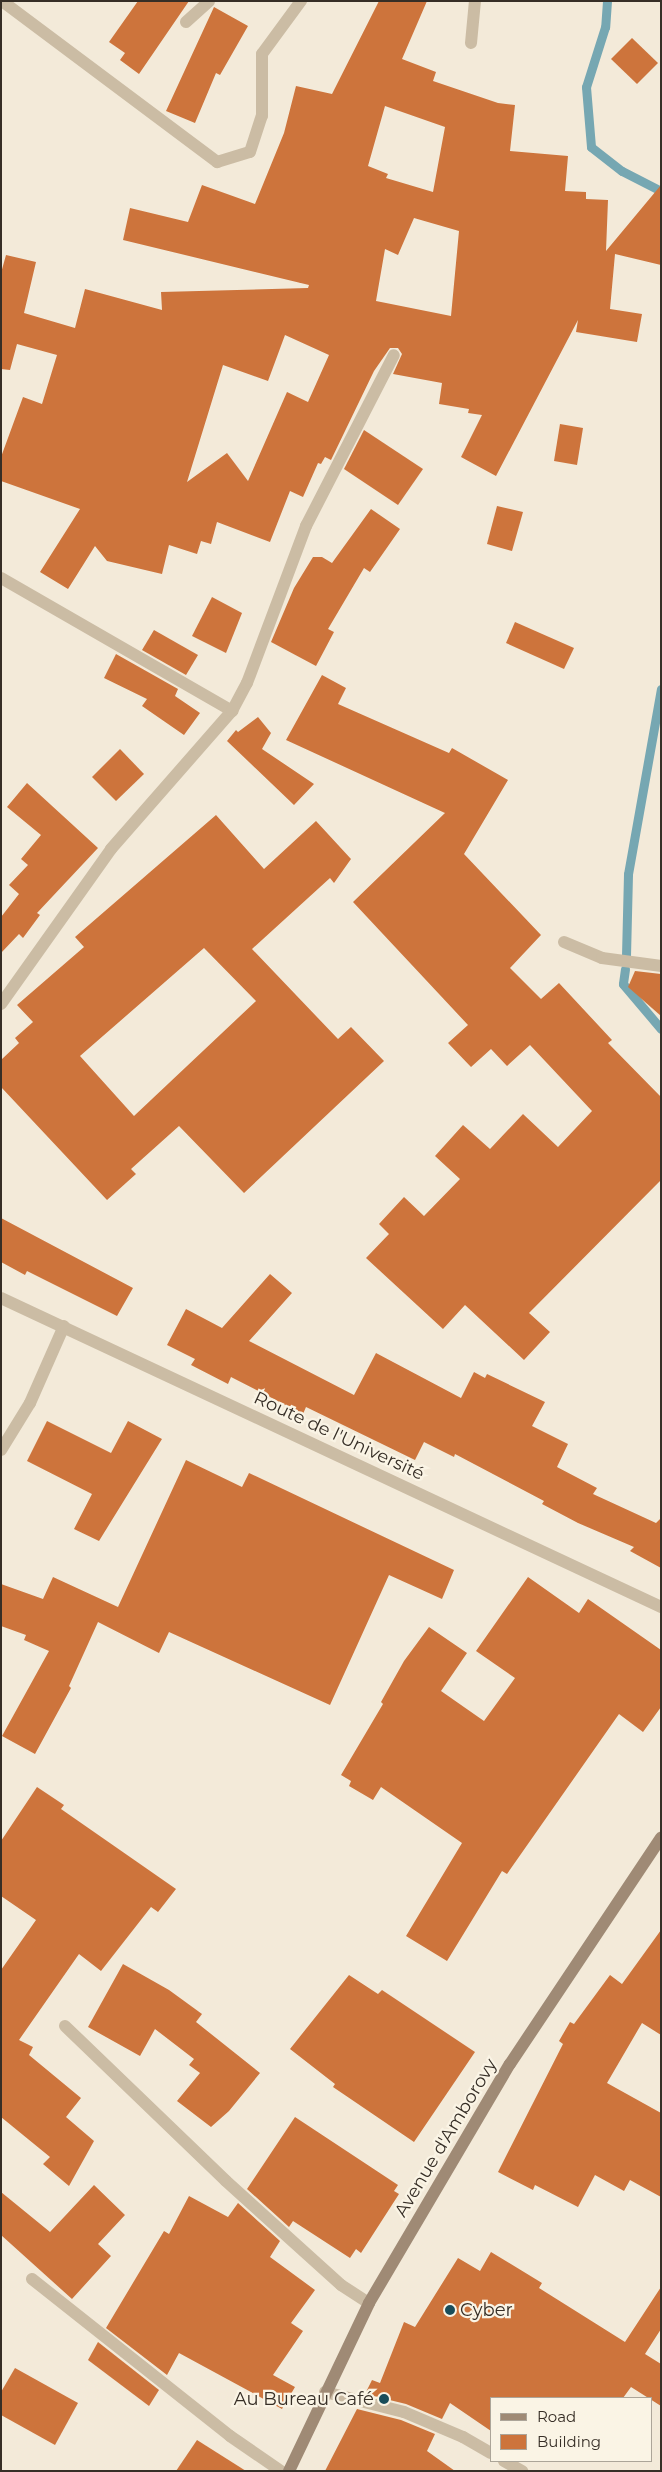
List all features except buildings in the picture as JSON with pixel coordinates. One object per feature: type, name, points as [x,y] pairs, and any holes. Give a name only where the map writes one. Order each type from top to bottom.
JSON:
[{"type":"main road","name":"Avenue d'Amborovy","points":[[290,2471],[325,2392],[369,2303],[510,2064],[661,1838]]},
{"type":"street","points":[[2,1],[217,162],[250,152],[262,116],[262,54],[301,1]]},
{"type":"street","points":[[186,22],[209,1]]},
{"type":"street","points":[[471,43],[474,1]]},
{"type":"street","points":[[1,1004],[111,849],[232,711],[247,683],[306,526],[394,355]]},
{"type":"street","points":[[1,578],[232,711]]},
{"type":"street","points":[[564,942],[602,958],[661,966]]},
{"type":"street","name":"Route de l'Université","points":[[1,1298],[661,1607]]},
{"type":"street","points":[[1,1450],[30,1403],[64,1326]]},
{"type":"street","points":[[65,2026],[226,2181],[341,2284],[369,2303]]},
{"type":"street","points":[[32,2280],[230,2436],[281,2471]]},
{"type":"street","points":[[325,2392],[404,2412],[464,2437],[490,2452]]},
{"type":"street","points":[[506,2462],[522,2471]]},
{"type":"waterway","points":[[607,1],[605,27],[586,87],[591,147],[622,171],[661,191]]},
{"type":"waterway","points":[[626,956],[628,874],[661,689]]},
{"type":"waterway","points":[[625,969],[623,984],[661,1029]]},
{"type":"place","name":"Cyber","points":[[450,2310]]},
{"type":"place","name":"Au Bureau Café","points":[[384,2399]]}]
